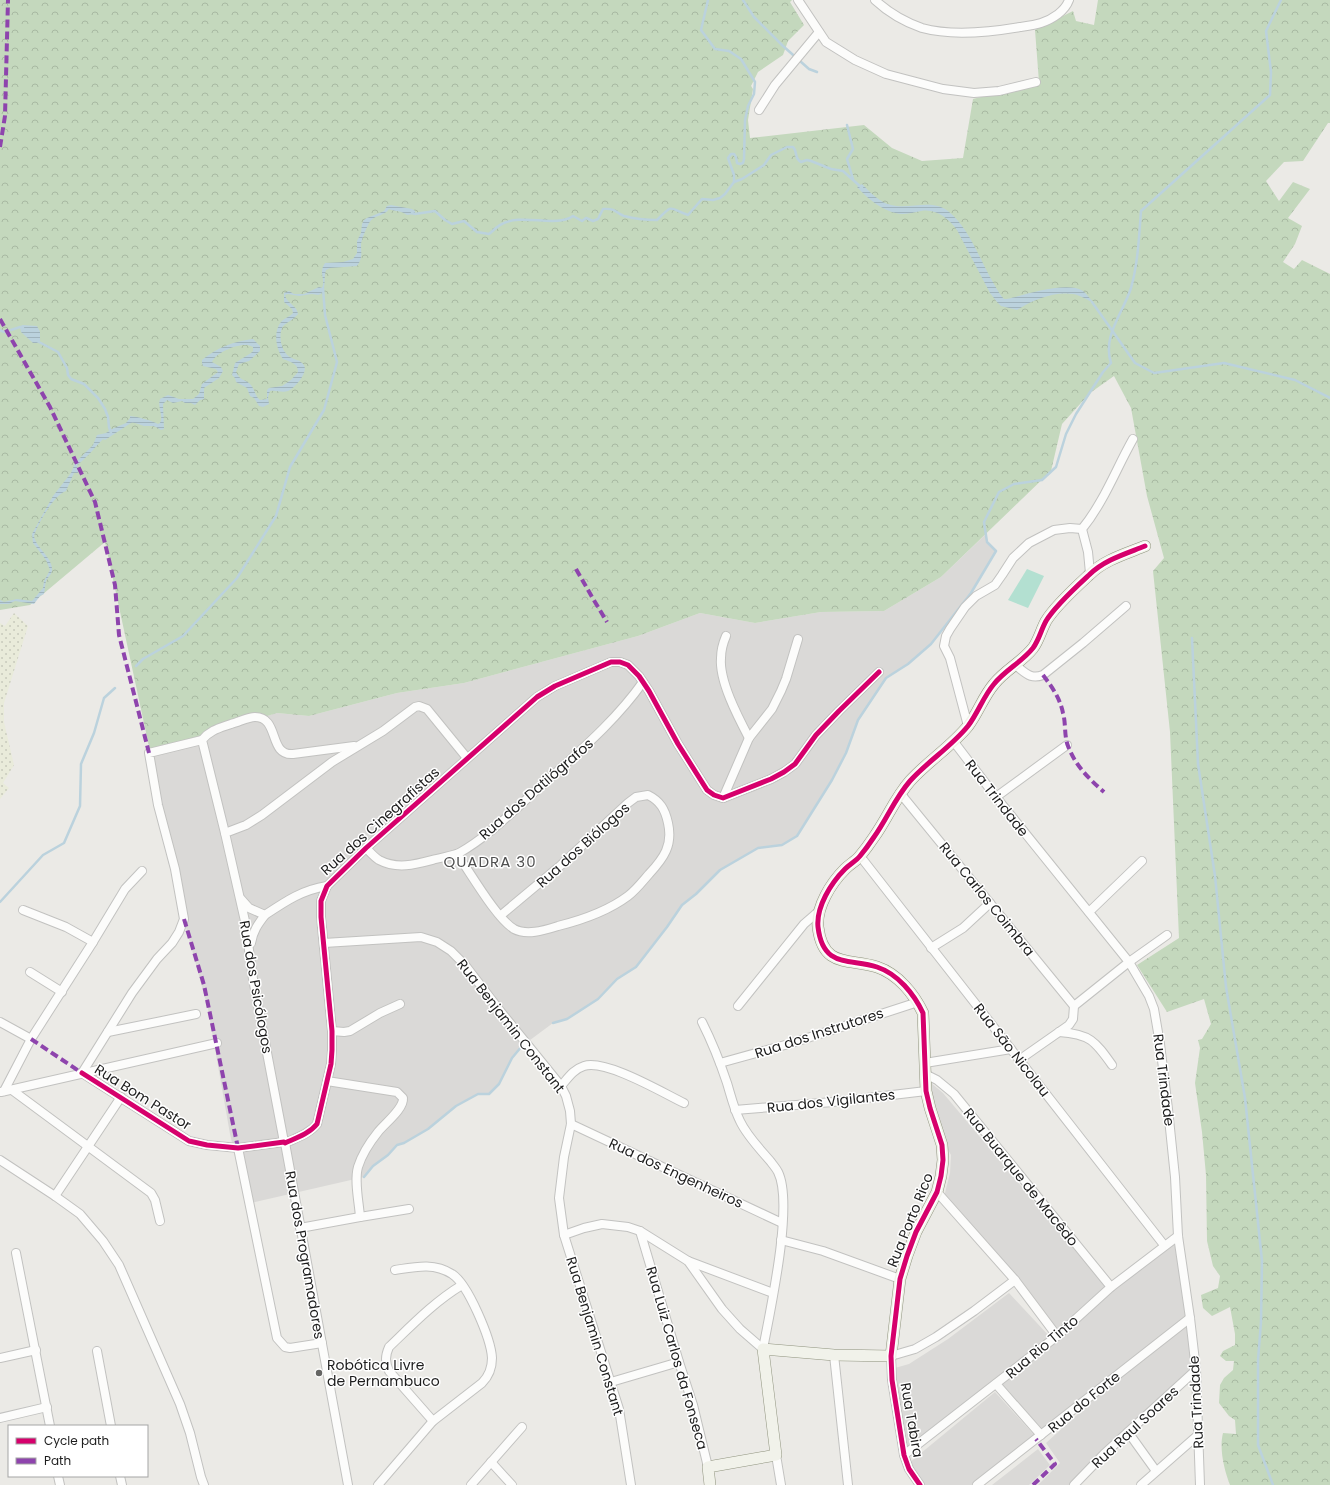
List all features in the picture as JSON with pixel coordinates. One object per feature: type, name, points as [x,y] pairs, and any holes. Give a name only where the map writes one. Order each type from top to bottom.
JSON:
[{"type":"street","points":[[798,0],[826,42],[855,60],[886,74],[915,83],[943,89],[986,93],[1036,82]]},
{"type":"street","points":[[875,0],[886,10],[908,22],[924,28],[949,32],[976,32],[1001,30],[1041,23],[1062,11],[1069,0]]},
{"type":"street","points":[[759,110],[775,85],[819,32]]},
{"type":"street","points":[[1082,529],[1090,520],[1104,496],[1120,460],[1132,439]]},
{"type":"street","points":[[968,726],[951,664],[944,646],[946,636],[950,628],[976,596],[995,585],[1013,558],[1029,543],[1054,530],[1070,528],[1082,529]]},
{"type":"street","points":[[1082,529],[1088,552],[1090,573]]},
{"type":"street","name":"Rua Porto Rico","points":[[891,1356],[900,1279],[906,1256],[916,1232],[937,1192],[942,1176],[942,1145],[926,1091],[923,1013],[918,1002],[898,980],[888,973],[878,967],[845,962],[836,959],[829,954],[820,936],[818,926],[819,912],[823,901],[837,879],[845,869],[860,856],[875,835],[900,793],[918,772],[954,742],[968,726],[994,683],[1033,647],[1052,613],[1090,573],[1112,559],[1144,546]]},
{"type":"street","points":[[1015,664],[1025,672],[1036,677],[1043,675],[1126,606]]},
{"type":"street","points":[[726,636],[722,647],[721,668],[736,715],[749,738]]},
{"type":"street","points":[[723,798],[749,738],[772,709],[781,691],[798,639]]},
{"type":"street","name":"Rua dos Cinegrafistas","points":[[238,1148],[284,1142],[306,1134],[317,1124],[327,1081],[332,1050],[332,1031],[321,917],[321,901],[326,886],[366,848],[537,697],[555,686],[580,674],[611,662],[620,662],[631,668],[644,682]]},
{"type":"street","points":[[644,682],[678,744],[707,790],[714,795],[723,798],[771,779],[795,764],[816,735],[839,710],[879,672]]},
{"type":"street","name":"Rua dos Datilógrafos","points":[[366,848],[378,859],[390,864],[401,866],[417,864],[458,854],[501,822],[576,754],[624,707],[644,682]]},
{"type":"street","points":[[226,833],[246,825],[262,815],[302,783],[357,745],[383,731],[415,707],[419,706],[427,709],[467,758]]},
{"type":"street","points":[[202,740],[208,733],[215,729],[254,717],[263,719],[270,725],[278,748],[280,751],[288,754],[357,745]]},
{"type":"street","name":"Rua Bom Pastor","points":[[202,740],[149,753],[158,805],[175,869],[184,919],[179,932],[172,943],[144,976],[82,1073],[189,1141],[207,1145],[238,1148]]},
{"type":"street","name":"Rua dos Psicólogos","points":[[202,740],[226,833],[250,947],[253,979],[284,1142]]},
{"type":"street","name":"Rua Trindade","points":[[954,742],[996,797],[1129,962],[1149,996],[1154,1009],[1168,1109],[1175,1176],[1178,1236],[1196,1370],[1200,1485]]},
{"type":"street","points":[[996,797],[1067,745]]},
{"type":"street","name":"Rua Carlos Coimbra","points":[[900,793],[1074,1006]]},
{"type":"street","name":"Rua dos Biólogos","points":[[458,854],[500,916],[514,929],[527,932],[542,931],[588,916],[609,907],[627,896],[661,861],[669,845],[670,831],[666,815],[661,804],[648,795],[636,797],[561,865],[500,916]]},
{"type":"street","name":"Rua São Nicolau","points":[[860,856],[1164,1245]]},
{"type":"street","points":[[1089,912],[1142,861]]},
{"type":"street","points":[[5,1091],[31,1039],[62,992],[125,889],[142,871]]},
{"type":"street","name":"Rua dos Cinegrafistas","points":[[265,915],[302,892],[312,888],[326,886]]},
{"type":"street","points":[[240,898],[249,908],[257,913],[265,915],[253,934],[250,947]]},
{"type":"street","points":[[931,948],[963,928],[990,903]]},
{"type":"street","points":[[23,910],[66,927],[93,942]]},
{"type":"street","name":"Rua Porto Rico","points":[[738,1006],[804,924],[819,912]]},
{"type":"street","points":[[1020,1060],[1069,1025],[1073,1019],[1074,1006],[1129,962],[1167,935]]},
{"type":"street","name":"Rua Benjamin Constant","points":[[324,943],[421,937],[437,942],[451,951],[465,964],[501,1012],[561,1086],[570,1111],[571,1124],[563,1164],[559,1198],[564,1235],[611,1382],[624,1432],[631,1485]]},
{"type":"street","points":[[30,972],[62,992]]},
{"type":"street","name":"Rua dos Instrutores","points":[[720,1063],[792,1043],[918,1002]]},
{"type":"street","points":[[332,1031],[350,1032],[380,1013],[400,1004]]},
{"type":"street","points":[[108,1032],[196,1014]]},
{"type":"street","points":[[0,1022],[31,1039]]},
{"type":"street","points":[[702,1022],[720,1063],[735,1110],[747,1133],[778,1172],[782,1187],[783,1202],[781,1240],[763,1349],[780,1485]]},
{"type":"street","points":[[1059,1032],[1075,1033],[1088,1038],[1098,1046],[1112,1065]]},
{"type":"street","points":[[5,1091],[218,1043]]},
{"type":"street","points":[[925,1069],[1011,1049]]},
{"type":"street","points":[[561,1086],[576,1070],[585,1066],[596,1065],[629,1076],[684,1103]]},
{"type":"street","name":"Rua Buarque de Macêdo","points":[[925,1069],[954,1094],[1111,1287]]},
{"type":"street","points":[[327,1081],[397,1092],[401,1094],[404,1102],[378,1132],[366,1149],[358,1168],[357,1186],[360,1216]]},
{"type":"street","points":[[5,1091],[87,1146],[151,1193],[155,1200],[160,1221]]},
{"type":"street","name":"Rua dos Vigilantes","points":[[735,1110],[833,1102],[926,1091]]},
{"type":"street","points":[[55,1196],[121,1097]]},
{"type":"street","name":"Rua dos Engenheiros","points":[[571,1124],[782,1223]]},
{"type":"street","name":"Rua dos Programadores","points":[[284,1142],[348,1485]]},
{"type":"street","points":[[238,1148],[277,1338],[285,1347],[290,1348],[322,1342]]},
{"type":"street","points":[[0,1160],[80,1214],[103,1241],[119,1265],[180,1404],[190,1433],[204,1485]]},
{"type":"street","points":[[937,1192],[1015,1280],[1057,1336]]},
{"type":"street","points":[[300,1228],[360,1216],[409,1210]]},
{"type":"street","points":[[564,1235],[602,1224],[622,1226],[640,1231],[688,1261],[773,1293]]},
{"type":"street","name":"Rua Luiz Carlos da Fonseca","points":[[640,1231],[697,1420],[708,1467],[710,1485]]},
{"type":"street","name":"Rua Rio Tinto","points":[[904,1455],[1057,1336],[1111,1287],[1164,1245],[1178,1236]]},
{"type":"street","points":[[781,1240],[823,1251],[900,1279]]},
{"type":"street","points":[[16,1253],[50,1425]]},
{"type":"street","points":[[688,1261],[722,1309],[740,1329],[763,1349],[834,1355],[891,1356],[915,1349],[936,1337],[974,1311],[1015,1280]]},
{"type":"street","points":[[378,1485],[433,1421],[482,1383],[488,1376],[491,1368],[492,1357],[485,1333],[471,1300],[453,1274],[434,1267],[422,1266],[395,1270]]},
{"type":"street","points":[[433,1421],[389,1371],[385,1362],[386,1354],[389,1347],[429,1308],[445,1295],[462,1285]]},
{"type":"street","name":"Rua do Forte","points":[[977,1485],[1190,1318]]},
{"type":"street","points":[[0,1358],[36,1350]]},
{"type":"street","points":[[97,1351],[111,1425]]},
{"type":"street","points":[[834,1355],[848,1485]]},
{"type":"street","name":"Rua Tabira","points":[[891,1356],[893,1387],[904,1455],[909,1469],[920,1485]]},
{"type":"street","points":[[611,1382],[679,1362]]},
{"type":"street","name":"Rua Raul Soares","points":[[1078,1484],[1128,1432],[1196,1370]]},
{"type":"street","points":[[996,1384],[1041,1436]]},
{"type":"street","points":[[0,1418],[47,1407]]},
{"type":"street","points":[[471,1485],[522,1427]]},
{"type":"street","points":[[1128,1432],[1156,1471]]},
{"type":"street","points":[[1141,1485],[1198,1435]]},
{"type":"street","points":[[708,1467],[776,1455]]},
{"type":"street","points":[[491,1462],[512,1485]]},
{"type":"shaded area","name":"QUADRA 30","points":[[986,534],[987,542],[996,551],[971,593],[931,644],[908,664],[886,678],[858,720],[846,753],[832,780],[797,836],[782,845],[758,848],[720,870],[696,894],[682,905],[636,967],[617,979],[598,999],[567,1019],[553,1023],[522,1046],[512,1058],[499,1084],[489,1094],[478,1094],[456,1106],[428,1129],[404,1143],[397,1145],[388,1155],[373,1166],[364,1177],[246,1204],[230,1134],[208,1009],[168,861],[146,752],[277,713],[309,716],[397,693],[464,683],[638,636],[700,613],[755,623],[821,612],[884,611],[941,577]]},
{"type":"shaded area","points":[[931,1083],[943,1093],[1105,1286],[1056,1330],[944,1197],[950,1173],[951,1155],[943,1141],[933,1110]]},
{"type":"shaded area","points":[[1174,1242],[1187,1317],[1045,1434],[1002,1385],[1061,1337],[1113,1291]]},
{"type":"shaded area","points":[[1009,1293],[1050,1337],[993,1380],[906,1454],[895,1368],[909,1364],[948,1339]]},
{"type":"shaded area","points":[[1188,1323],[1194,1370],[1084,1469],[1071,1485],[1038,1485],[1060,1463],[1046,1443],[1108,1387]]},
{"type":"shaded area","points":[[995,1392],[1037,1438],[977,1485],[922,1485],[909,1463]]},
{"type":"shaded area","points":[[1038,1449],[1050,1465],[1029,1485],[992,1485]]},
{"type":"green space","points":[[0,0],[792,0],[790,2],[804,25],[788,41],[783,55],[758,72],[751,86],[753,89],[748,120],[750,138],[864,125],[892,148],[922,161],[963,158],[973,99],[1039,82],[1035,30],[1073,11],[1076,21],[1094,25],[1098,0],[1330,0],[1330,123],[1328,123],[1303,161],[1284,162],[1266,181],[1279,201],[1293,182],[1310,189],[1288,218],[1302,226],[1295,244],[1283,262],[1294,269],[1302,260],[1330,274],[1330,1485],[1230,1485],[1224,1466],[1222,1452],[1223,1433],[1236,1434],[1235,1420],[1229,1416],[1219,1403],[1220,1385],[1224,1378],[1233,1370],[1234,1361],[1226,1361],[1220,1356],[1223,1351],[1235,1345],[1235,1334],[1230,1307],[1212,1316],[1203,1308],[1201,1295],[1218,1288],[1220,1276],[1213,1266],[1207,1241],[1206,1175],[1195,1083],[1200,1048],[1198,1040],[1202,1039],[1211,1024],[1204,999],[1167,1012],[1137,965],[1179,938],[1170,732],[1153,571],[1164,558],[1147,496],[1131,408],[1114,376],[1090,393],[1062,424],[1051,471],[941,577],[884,611],[821,612],[755,623],[700,613],[638,636],[464,683],[397,693],[309,716],[277,713],[150,751],[105,542],[30,605],[0,610]]},
{"type":"green space","points":[[1027,569],[1044,576],[1028,608],[1008,600]]},
{"type":"green space","points":[[14,613],[28,626],[4,703],[4,722],[14,765],[3,783],[9,788],[0,799],[0,623],[5,626]]},
{"type":"water","points":[[862,184],[875,197],[887,204],[898,206],[935,205],[948,211],[968,235],[989,275],[1004,299],[1033,292],[1069,287],[1077,288],[1083,291],[1094,303],[1078,295],[1066,293],[1044,297],[1017,310],[1001,306],[990,293],[957,230],[946,218],[932,211],[902,214],[889,211],[872,201],[857,187]]},
{"type":"water","points":[[391,205],[412,209],[415,211],[415,214],[407,215],[403,212],[389,209],[387,212],[374,218],[369,223],[363,236],[361,244],[361,258],[357,266],[330,268],[326,270],[324,288],[321,294],[299,296],[288,294],[285,295],[296,308],[298,314],[282,328],[280,336],[283,349],[286,353],[293,359],[303,364],[305,367],[305,371],[301,379],[286,392],[270,391],[268,397],[269,404],[263,407],[259,406],[254,398],[250,396],[247,388],[236,382],[232,375],[235,363],[251,353],[253,351],[253,347],[243,345],[230,348],[214,358],[212,362],[221,367],[223,371],[219,378],[204,388],[204,399],[200,400],[195,405],[182,401],[173,403],[167,400],[163,404],[164,429],[161,430],[151,426],[131,423],[105,440],[103,439],[88,456],[77,465],[78,473],[74,473],[66,491],[56,498],[36,530],[34,536],[35,540],[52,566],[51,574],[46,581],[44,594],[40,596],[34,604],[15,601],[9,604],[0,604],[0,600],[4,602],[17,599],[32,601],[43,588],[44,581],[50,570],[46,560],[33,543],[32,534],[53,496],[71,473],[75,463],[93,445],[97,435],[106,433],[126,423],[130,416],[152,421],[158,424],[160,423],[160,399],[168,395],[179,399],[193,399],[199,394],[202,384],[218,372],[216,369],[203,366],[202,360],[220,349],[239,341],[253,339],[260,346],[260,351],[249,361],[239,364],[236,372],[242,379],[251,385],[260,400],[267,399],[267,390],[269,388],[282,386],[291,380],[298,372],[298,369],[293,363],[283,359],[276,340],[277,331],[282,321],[293,313],[292,309],[284,302],[284,293],[289,291],[294,294],[304,294],[319,287],[322,288],[322,270],[325,263],[343,262],[353,259],[357,253],[357,241],[361,233],[364,220],[384,211],[387,206]]},
{"type":"water","points":[[22,325],[37,326],[40,332],[40,343],[33,343],[21,332],[20,327]]},
{"type":"waterway","points":[[708,0],[701,30],[715,49],[729,51],[741,59],[755,82],[754,94],[748,106],[745,120],[743,163],[737,163],[734,154],[731,154],[728,158],[734,175],[734,182]]},
{"type":"waterway","points":[[743,0],[754,17],[783,46],[809,69],[817,72]]},
{"type":"waterway","points":[[553,1023],[567,1019],[598,999],[617,979],[636,967],[682,905],[696,894],[720,870],[758,848],[782,845],[797,836],[832,780],[846,753],[858,720],[886,678],[908,664],[931,644],[971,593],[996,551],[987,542],[984,522],[999,492],[1014,484],[1042,480],[1056,467],[1066,434],[1076,414],[1103,372],[1111,363],[1109,343],[1111,334],[1131,288],[1138,250],[1141,211],[1270,95],[1271,72],[1266,31],[1281,0]]},
{"type":"waterway","points":[[847,125],[853,149],[847,159],[853,179]]},
{"type":"waterway","points":[[412,213],[415,214],[435,211],[452,224],[464,221],[477,232],[489,234],[497,227],[510,221],[558,221],[573,216],[582,221],[586,218],[593,221],[598,219],[603,209],[611,209],[624,216],[645,220],[657,220],[671,208],[688,215],[702,199],[713,200],[720,198],[734,182],[742,179],[764,165],[771,155],[787,147],[793,147],[799,161],[801,162],[807,160],[831,169],[843,171],[862,188]]},
{"type":"waterway","points":[[136,666],[143,659],[183,636],[237,578],[276,516],[290,467],[324,410],[337,362],[325,315],[323,288]]},
{"type":"waterway","points":[[1092,302],[1135,363],[1154,373],[1224,363],[1295,380],[1330,398]]},
{"type":"waterway","points":[[11,330],[20,327],[23,328]]},
{"type":"waterway","points":[[0,330],[4,332]]},
{"type":"waterway","points":[[37,341],[58,352],[71,379],[84,384],[98,398],[108,417],[111,433]]},
{"type":"waterway","points":[[1192,638],[1198,764],[1215,876],[1226,987],[1245,1098],[1262,1261],[1261,1322],[1258,1360],[1258,1445],[1273,1485]]},
{"type":"waterway","points":[[0,902],[43,855],[64,843],[80,806],[81,764],[94,733],[104,698],[115,688]]},
{"type":"waterway","points":[[364,1177],[373,1166],[388,1155],[397,1145],[404,1143],[428,1129],[456,1106],[478,1094],[489,1094],[499,1084],[512,1058],[522,1046]]},
{"type":"marked path","points":[[0,147],[5,116],[8,0]]},
{"type":"marked path","points":[[0,319],[50,407],[95,502],[115,585],[119,635],[149,753]]},
{"type":"marked path","points":[[576,569],[607,622]]},
{"type":"marked path","points":[[1043,675],[1060,702],[1064,717],[1065,734],[1074,759],[1083,771],[1104,792]]},
{"type":"marked path","points":[[184,919],[204,985],[238,1148]]},
{"type":"marked path","points":[[31,1039],[82,1073]]},
{"type":"marked path","points":[[1033,1485],[1055,1464],[1036,1439]]},
{"type":"cycle path","points":[[920,1485],[909,1469],[904,1455],[892,1380],[891,1356],[900,1279],[916,1232],[937,1192],[943,1160],[942,1145],[926,1091],[923,1013],[910,992],[892,974],[877,967],[839,959],[832,956],[826,950],[821,940],[818,927],[819,911],[830,888],[845,869],[866,849],[879,830],[895,801],[910,781],[954,741],[968,726],[994,684],[1003,674],[1024,658],[1033,648],[1046,621],[1060,603],[1101,565],[1145,546]]},
{"type":"cycle path","points":[[82,1073],[189,1141],[207,1145],[238,1148],[285,1143],[302,1135],[317,1124],[331,1064],[332,1031],[321,917],[321,901],[327,886],[366,848],[537,697],[555,686],[611,662],[620,662],[628,665],[639,676],[649,691],[678,744],[707,790],[714,795],[723,798],[771,779],[795,764],[816,735],[879,672]]},
{"type":"place","name":"Robótica Livre de Pernambuco","points":[[319,1373]]},
{"type":"district","name":"QUADRA 30","points":[[490,862]]}]
